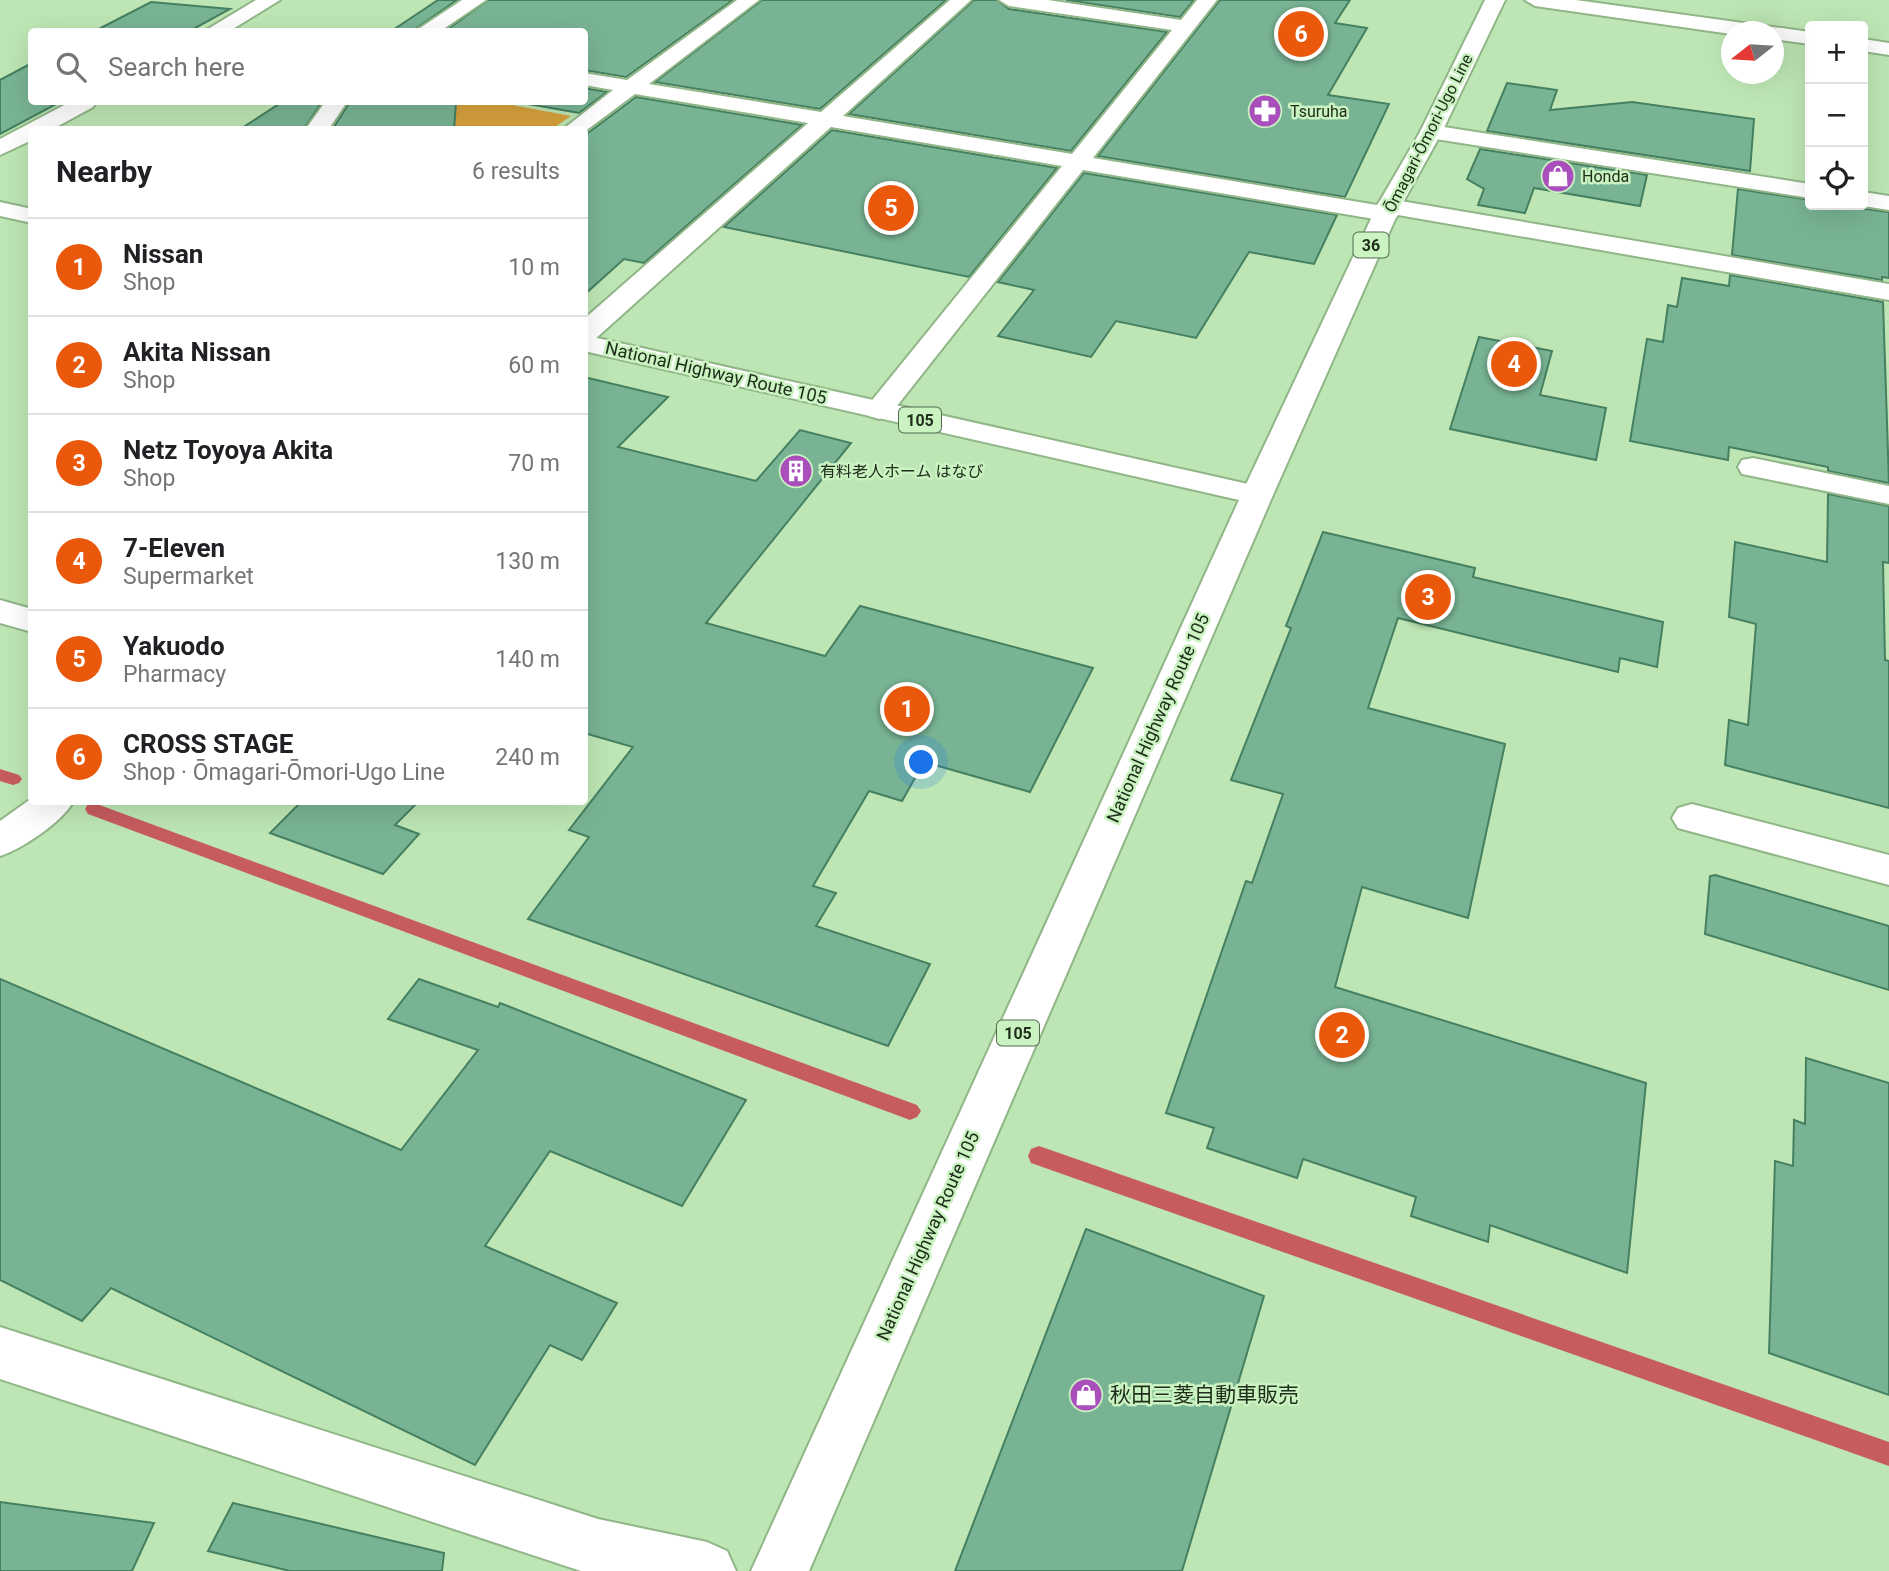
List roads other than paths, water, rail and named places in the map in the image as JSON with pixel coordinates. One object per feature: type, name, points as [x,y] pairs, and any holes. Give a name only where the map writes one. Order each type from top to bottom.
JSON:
[{"type":"main road","points":[[220,28],[270,0]]},
{"type":"main road","points":[[430,28],[476,0]]},
{"type":"main road","points":[[578,126],[749,0]]},
{"type":"main road","points":[[588,330],[961,0]]},
{"type":"main road","points":[[1009,0],[1184,26]]},
{"type":"main road","points":[[879,410],[1207,0]]},
{"type":"main road","name":"Ōmagari-Ōmori-Ugo Line","points":[[1257,495],[1387,210],[1431,132],[1494,0]]},
{"type":"main road","points":[[1535,0],[1721,26]]},
{"type":"main road","points":[[1784,34],[1805,37]]},
{"type":"main road","points":[[1868,46],[1889,49]]},
{"type":"main road","points":[[588,80],[1078,162],[1889,292]]},
{"type":"main road","points":[[40,126],[79,105]]},
{"type":"main road","points":[[319,126],[334,105]]},
{"type":"main road","points":[[1431,132],[1805,190]]},
{"type":"main road","points":[[0,148],[28,133]]},
{"type":"main road","points":[[1868,200],[1889,203]]},
{"type":"main road","points":[[0,209],[28,215]]},
{"type":"main road","name":"National Highway Route 105","points":[[588,344],[1257,495],[780,1571]]},
{"type":"main road","points":[[1753,467],[1889,495]]},
{"type":"main road","points":[[0,611],[28,620]]},
{"type":"main road","points":[[0,841],[50,805]]},
{"type":"main road","points":[[1692,818],[1889,870]]},
{"type":"main road","points":[[0,1353],[586,1560],[707,1571]]},
{"type":"waterway","points":[[0,775],[13,779]]},
{"type":"waterway","points":[[94,809],[910,1111]]},
{"type":"waterway","points":[[1039,1156],[1889,1454]]},
{"type":"place","name":"CROSS STAGE","points":[[1301,34]]},
{"type":"place","name":"Tsuruha","points":[[1265,111]]},
{"type":"place","name":"Honda","points":[[1558,176]]},
{"type":"place","name":"Yakuodo","points":[[891,208]]},
{"type":"place","name":"7-Eleven","points":[[1514,364]]},
{"type":"place","name":"有料老人ホーム はなび","points":[[796,471]]},
{"type":"place","name":"Netz Toyoya Akita","points":[[1428,597]]},
{"type":"place","name":"Nissan","points":[[907,709]]},
{"type":"place","name":"Akita Nissan","points":[[1342,1035]]},
{"type":"place","name":"秋田三菱自動車販売","points":[[1086,1395]]}]
